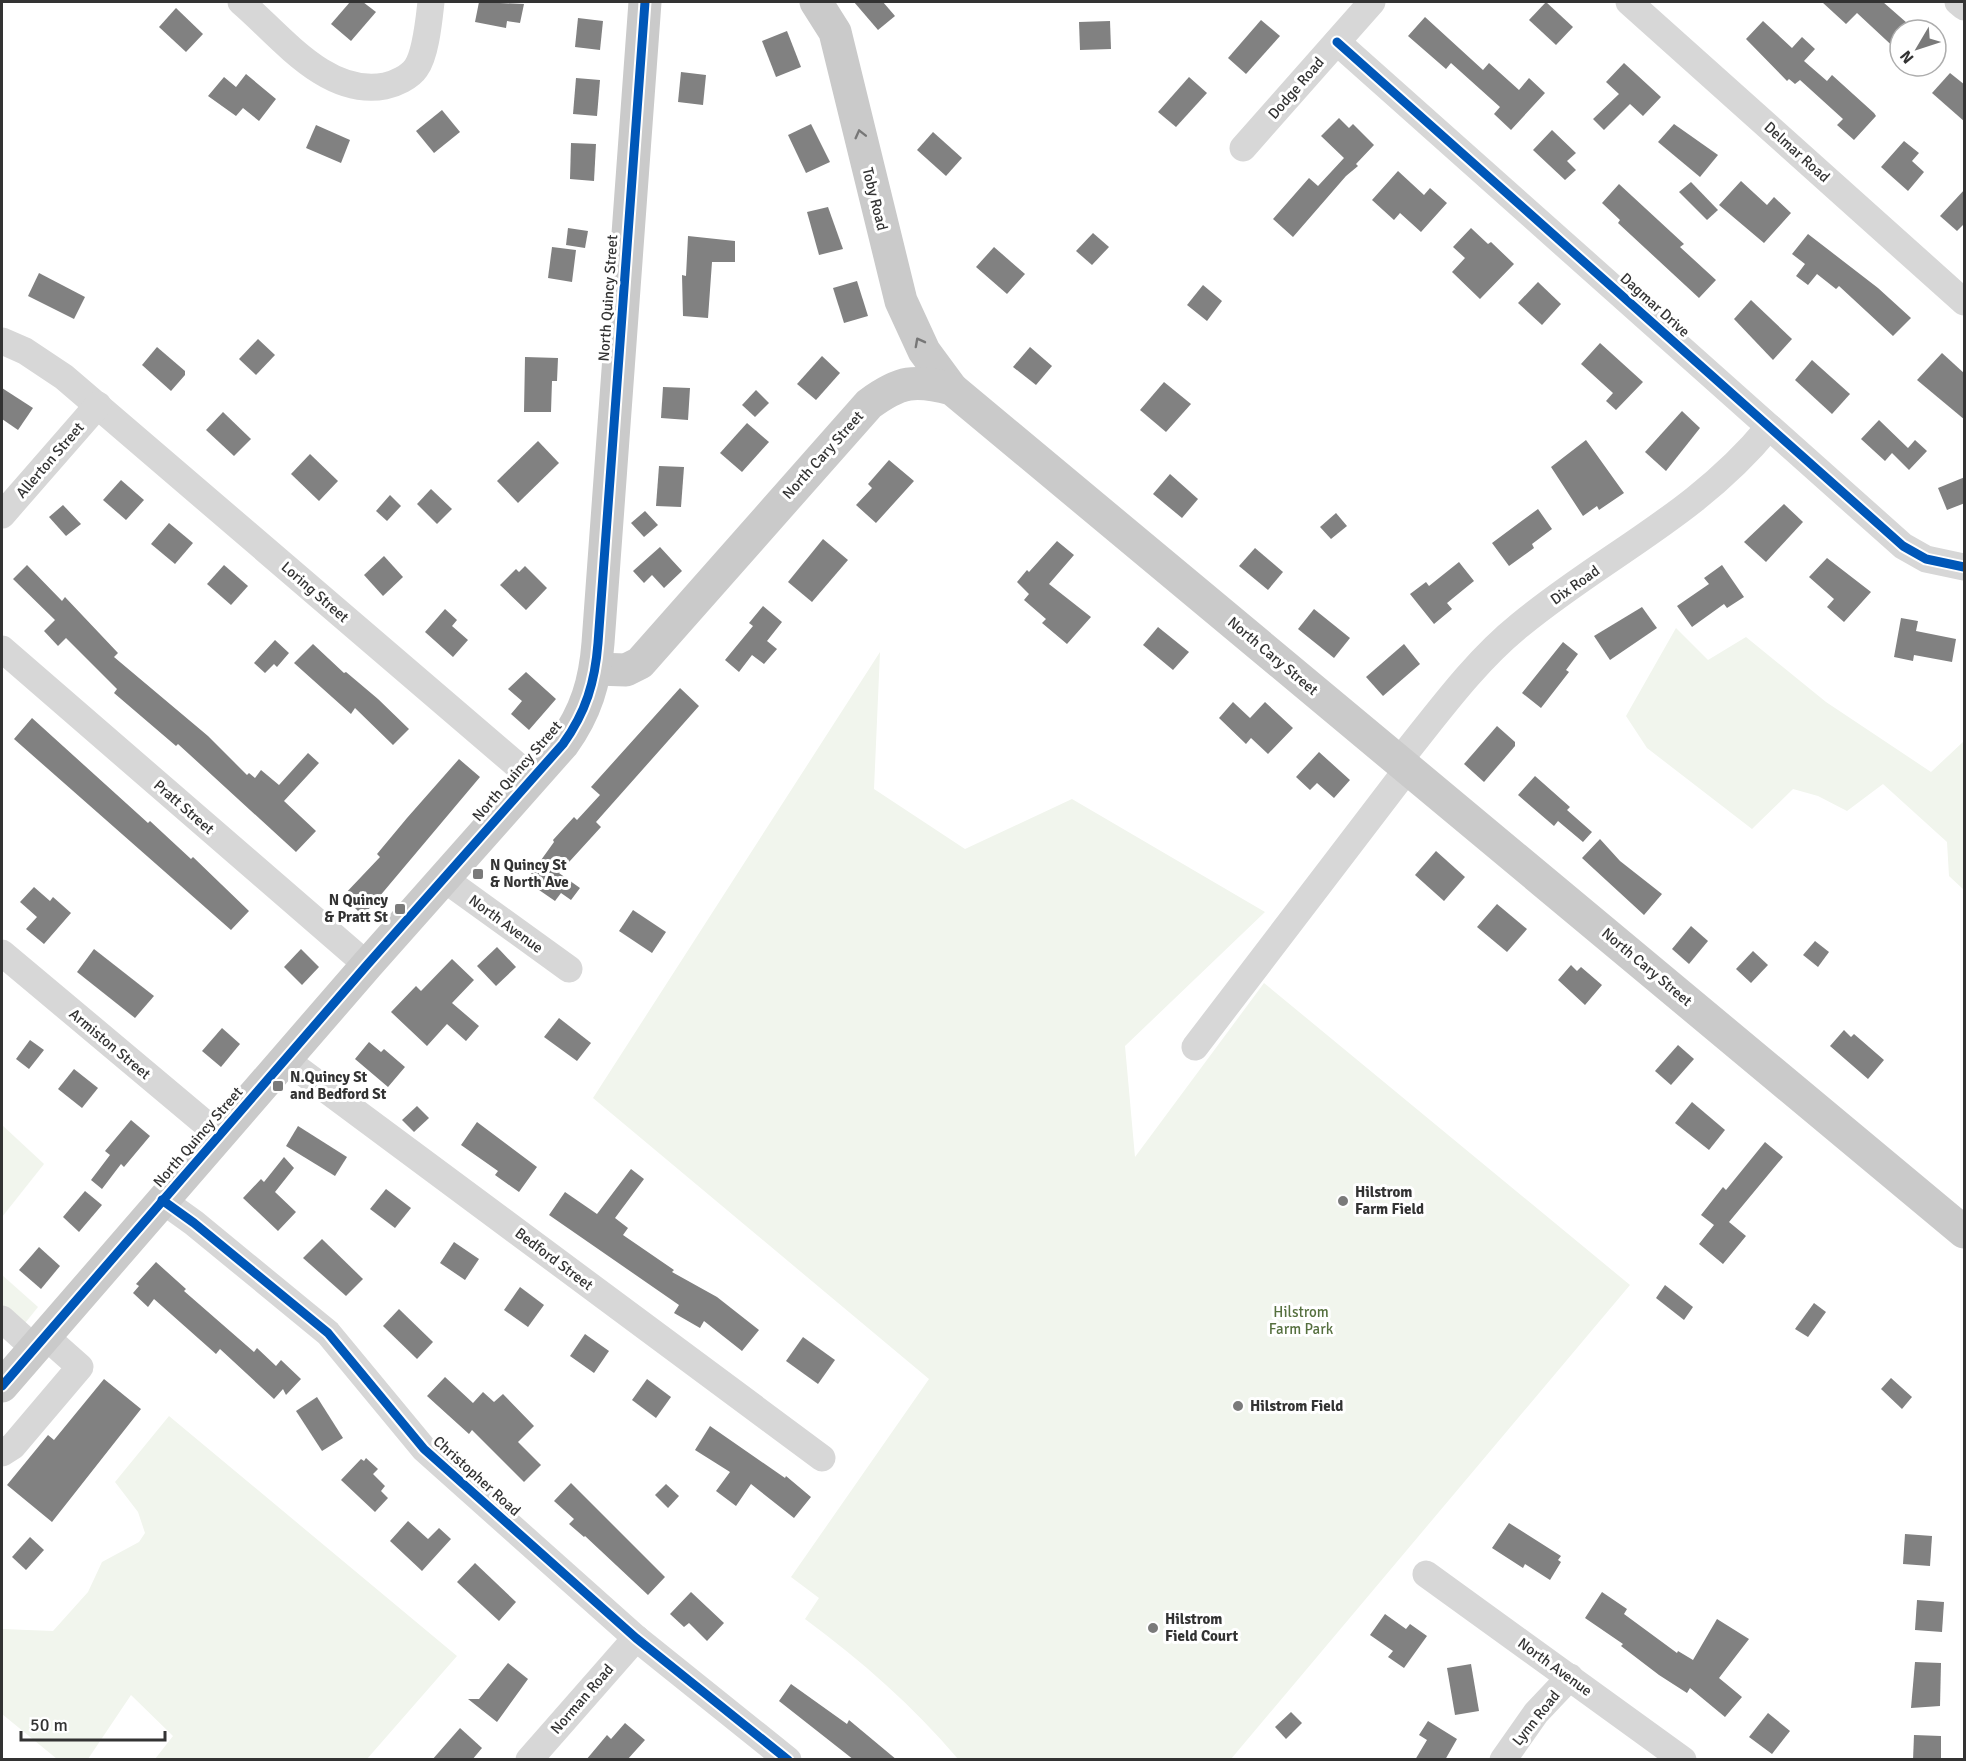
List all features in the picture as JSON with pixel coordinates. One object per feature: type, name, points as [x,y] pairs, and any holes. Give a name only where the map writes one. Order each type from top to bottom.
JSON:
[{"type":"main road","name":"North Quincy Street","points":[[2,1386],[367,964],[533,778],[578,723],[588,700],[596,669],[645,2]]},
{"type":"main road","name":"Toby Road","points":[[816,2],[835,32],[901,301],[924,351],[952,389]]},
{"type":"main road","name":"North Cary Street","points":[[596,669],[626,670],[640,663],[869,405],[897,386],[914,382],[952,389],[1965,1232]]},
{"type":"street","points":[[241,2],[301,56],[334,80],[370,88],[395,84],[416,68],[426,34],[431,2]]},
{"type":"street","name":"Dodge Road","points":[[1243,148],[1372,2]]},
{"type":"street","name":"Delmar Road","points":[[1629,2],[1965,302]]},
{"type":"street","points":[[1958,2],[1965,7]]},
{"type":"street","name":"Dagmar Drive","points":[[1337,42],[1903,546],[1926,559],[1965,567]]},
{"type":"street","name":"Loring Street","points":[[2,341],[44,362],[98,405],[533,778]]},
{"type":"street","name":"Allerton Street","points":[[2,515],[98,405]]},
{"type":"street","name":"Dix Road","points":[[1195,1047],[1470,674],[1519,625],[1699,498],[1769,427]]},
{"type":"street","name":"Pratt Street","points":[[2,649],[367,964]]},
{"type":"street","name":"North Avenue","points":[[443,878],[569,969]]},
{"type":"street","name":"Armiston Street","points":[[2,953],[219,1135]]},
{"type":"street","name":"Bedford Street","points":[[286,1060],[822,1458]]},
{"type":"street","name":"Christopher Road","points":[[162,1200],[194,1223],[328,1333],[424,1449],[636,1638],[788,1760]]},
{"type":"street","points":[[2,1319],[80,1367],[19,1438],[2,1453]]},
{"type":"street","name":"North Avenue","points":[[1426,1574],[1683,1760]]},
{"type":"street","name":"Norman Road","points":[[529,1760],[636,1638]]},
{"type":"street","name":"Lynn Road","points":[[1503,1760],[1536,1713],[1570,1677]]},
{"type":"green space","points":[[1676,628],[1708,660],[1746,637],[1826,702],[1931,772],[1964,741],[1964,890],[1949,876],[1947,842],[1883,784],[1847,811],[1818,796],[1793,789],[1752,829],[1647,748],[1626,716]]},
{"type":"green space","name":"Hilstrom Farm Park","points":[[880,652],[874,789],[965,849],[1072,799],[1265,912],[1125,1046],[1135,1157],[1264,983],[1630,1285],[1231,1759],[958,1759],[886,1685],[805,1619],[819,1598],[791,1577],[929,1379],[593,1098]]},
{"type":"green space","points":[[2,1125],[44,1164],[2,1217]]},
{"type":"green space","points":[[2,1275],[38,1307],[13,1338],[2,1328]]},
{"type":"green space","points":[[169,1416],[457,1656],[367,1759],[155,1759],[173,1736],[131,1695],[88,1759],[57,1759],[2,1714],[2,1629],[53,1631],[88,1592],[102,1562],[139,1542],[145,1533],[138,1512],[115,1482]]},
{"type":"building","points":[[350,2],[363,2],[376,12],[351,41],[331,24]]},
{"type":"building","points":[[479,2],[524,4],[520,23],[507,21],[506,28],[475,22]]},
{"type":"building","points":[[854,2],[883,2],[895,16],[878,30]]},
{"type":"building","points":[[1546,2],[1573,27],[1556,45],[1529,20]]},
{"type":"building","points":[[1822,2],[1883,2],[1901,18],[1888,18],[1888,42],[1857,13],[1846,24]]},
{"type":"building","points":[[176,8],[203,34],[186,52],[159,27]]},
{"type":"building","points":[[1425,17],[1483,70],[1489,63],[1519,90],[1529,78],[1545,93],[1511,130],[1494,114],[1500,107],[1451,63],[1446,69],[1408,36]]},
{"type":"building","points":[[578,18],[603,21],[600,50],[575,47]]},
{"type":"building","points":[[1261,20],[1280,36],[1246,74],[1228,58]]},
{"type":"building","points":[[1110,21],[1111,49],[1080,50],[1079,22]]},
{"type":"building","points":[[1763,21],[1792,48],[1802,37],[1815,49],[1804,61],[1827,81],[1832,75],[1874,113],[1876,116],[1854,140],[1837,125],[1843,119],[1800,80],[1795,84],[1789,79],[1787,81],[1746,39]]},
{"type":"building","points":[[787,31],[801,67],[776,77],[762,41]]},
{"type":"building","points":[[1624,63],[1661,97],[1643,116],[1630,104],[1604,130],[1593,119],[1619,94],[1606,82]]},
{"type":"building","points":[[681,72],[706,75],[703,105],[678,102]]},
{"type":"building","points":[[1950,73],[1965,85],[1965,122],[1932,93],[1948,78]]},
{"type":"building","points":[[246,74],[276,99],[259,121],[243,108],[236,116],[208,96],[224,77],[236,87]]},
{"type":"building","points":[[1189,77],[1207,93],[1176,127],[1158,112]]},
{"type":"building","points":[[576,78],[600,80],[597,116],[573,114]]},
{"type":"building","points":[[442,110],[460,132],[434,153],[416,131]]},
{"type":"building","points":[[1339,118],[1349,128],[1353,124],[1374,145],[1356,164],[1358,166],[1346,176],[1293,237],[1273,219],[1309,178],[1318,186],[1344,158],[1321,136]]},
{"type":"building","points":[[811,124],[830,162],[806,173],[788,135]]},
{"type":"building","points":[[1674,124],[1718,155],[1700,177],[1658,142]]},
{"type":"building","points":[[316,125],[350,140],[341,163],[306,148]]},
{"type":"building","points":[[1552,130],[1576,153],[1567,161],[1576,170],[1565,180],[1533,150]]},
{"type":"building","points":[[933,132],[962,158],[946,176],[917,150]]},
{"type":"building","points":[[1904,141],[1919,153],[1912,161],[1924,172],[1908,191],[1881,167]]},
{"type":"building","points":[[571,143],[596,144],[594,181],[570,179]]},
{"type":"building","points":[[1398,171],[1424,195],[1430,188],[1447,203],[1421,232],[1400,213],[1394,220],[1372,200]]},
{"type":"building","points":[[1741,181],[1767,205],[1774,197],[1791,213],[1764,243],[1719,205]]},
{"type":"building","points":[[1691,182],[1718,210],[1707,220],[1679,192]]},
{"type":"building","points":[[1619,184],[1684,244],[1680,247],[1716,280],[1699,298],[1618,223],[1620,220],[1602,203]]},
{"type":"building","points":[[1965,189],[1965,223],[1957,231],[1940,216]]},
{"type":"building","points":[[828,207],[843,249],[819,255],[807,212]]},
{"type":"building","points":[[568,228],[588,231],[585,248],[566,245]]},
{"type":"building","points":[[1471,228],[1488,244],[1491,242],[1514,264],[1480,299],[1452,272],[1465,258],[1453,247]]},
{"type":"building","points":[[1093,233],[1109,247],[1092,265],[1076,251]]},
{"type":"building","points":[[1808,234],[1878,288],[1911,318],[1893,336],[1839,286],[1836,289],[1817,274],[1808,285],[1796,276],[1805,264],[1792,254]]},
{"type":"building","points":[[688,236],[735,241],[735,262],[712,262],[708,318],[683,316],[682,275],[686,276]]},
{"type":"building","points":[[552,247],[576,250],[572,282],[548,278]]},
{"type":"building","points":[[994,247],[1025,274],[1007,294],[976,267]]},
{"type":"building","points":[[39,273],[85,297],[74,319],[28,296]]},
{"type":"building","points":[[857,281],[868,316],[844,323],[833,288]]},
{"type":"building","points":[[1538,282],[1561,304],[1542,325],[1518,303]]},
{"type":"building","points":[[1203,285],[1222,301],[1207,321],[1187,305]]},
{"type":"building","points":[[1751,300],[1792,339],[1773,360],[1734,319]]},
{"type":"building","points":[[258,339],[275,355],[256,375],[239,359]]},
{"type":"building","points":[[1600,343],[1643,382],[1616,410],[1606,401],[1613,393],[1581,364]]},
{"type":"building","points":[[157,347],[185,371],[185,375],[171,391],[142,365]]},
{"type":"building","points":[[1030,347],[1052,366],[1036,385],[1013,367]]},
{"type":"building","points":[[1942,353],[1965,374],[1965,420],[1917,380]]},
{"type":"building","points":[[822,356],[840,373],[816,400],[797,384]]},
{"type":"building","points":[[525,357],[558,358],[557,381],[552,381],[551,412],[524,412]]},
{"type":"building","points":[[1812,360],[1850,394],[1832,414],[1795,380]]},
{"type":"building","points":[[1164,382],[1191,404],[1166,432],[1140,410]]},
{"type":"building","points":[[663,387],[690,388],[688,420],[661,418]]},
{"type":"building","points":[[2,388],[33,408],[18,430],[2,419]]},
{"type":"building","points":[[756,390],[769,403],[755,417],[742,405]]},
{"type":"building","points":[[1682,411],[1700,428],[1666,471],[1645,452]]},
{"type":"building","points":[[223,412],[251,439],[234,456],[206,430]]},
{"type":"building","points":[[1879,420],[1908,448],[1915,440],[1927,451],[1909,470],[1892,453],[1885,461],[1861,439]]},
{"type":"building","points":[[747,423],[769,442],[742,472],[720,453]]},
{"type":"building","points":[[1586,440],[1624,493],[1599,510],[1597,506],[1583,516],[1551,467]]},
{"type":"building","points":[[538,441],[559,463],[518,503],[497,481]]},
{"type":"building","points":[[310,454],[338,481],[319,501],[291,474]]},
{"type":"building","points":[[889,460],[914,481],[876,523],[856,505],[872,488],[868,484]]},
{"type":"building","points":[[659,466],[684,467],[681,507],[656,506]]},
{"type":"building","points":[[1170,474],[1198,499],[1182,518],[1153,494]]},
{"type":"building","points":[[1965,477],[1965,503],[1947,510],[1938,488]]},
{"type":"building","points":[[121,480],[144,500],[126,520],[103,500]]},
{"type":"building","points":[[431,489],[452,509],[437,524],[417,504]]},
{"type":"building","points":[[390,495],[401,506],[387,521],[376,511]]},
{"type":"building","points":[[1784,504],[1803,522],[1766,562],[1744,542]]},
{"type":"building","points":[[63,505],[81,524],[66,536],[49,517]]},
{"type":"building","points":[[1538,509],[1552,529],[1532,544],[1534,548],[1509,566],[1492,543]]},
{"type":"building","points":[[645,511],[658,525],[644,537],[631,523]]},
{"type":"building","points":[[1336,513],[1347,526],[1331,539],[1320,527]]},
{"type":"building","points":[[169,523],[193,543],[175,564],[151,544]]},
{"type":"building","points":[[823,539],[848,560],[812,602],[788,582]]},
{"type":"building","points":[[1057,541],[1074,555],[1049,584],[1091,617],[1067,644],[1042,623],[1046,619],[1024,600],[1029,594],[1017,582]]},
{"type":"building","points":[[660,547],[682,571],[664,588],[652,575],[644,583],[633,571]]},
{"type":"building","points":[[1255,548],[1283,572],[1268,590],[1239,566]]},
{"type":"building","points":[[384,556],[403,577],[383,596],[364,575]]},
{"type":"building","points":[[1827,558],[1871,592],[1844,622],[1827,607],[1834,599],[1809,577]]},
{"type":"building","points":[[1459,562],[1474,581],[1447,603],[1452,609],[1434,624],[1410,594],[1426,582],[1429,586]]},
{"type":"building","points":[[27,565],[62,601],[65,597],[118,653],[114,657],[208,736],[247,775],[249,773],[255,778],[261,770],[279,785],[308,753],[319,763],[284,801],[316,831],[296,852],[178,744],[176,746],[114,693],[117,689],[66,638],[58,646],[44,631],[55,620],[13,579]]},
{"type":"building","points":[[224,565],[248,586],[231,605],[207,584]]},
{"type":"building","points":[[1722,565],[1744,597],[1727,608],[1724,604],[1692,627],[1677,606],[1709,584],[1704,578]]},
{"type":"building","points":[[525,566],[547,588],[526,610],[500,585],[516,569],[519,572]]},
{"type":"building","points":[[763,606],[782,622],[767,641],[777,649],[764,664],[752,655],[739,672],[725,660],[753,626],[749,623]]},
{"type":"building","points":[[1642,607],[1657,628],[1610,660],[1594,636]]},
{"type":"building","points":[[445,609],[457,620],[452,626],[468,640],[453,657],[425,632]]},
{"type":"building","points":[[1314,609],[1350,638],[1334,658],[1298,629]]},
{"type":"building","points":[[1901,618],[1918,621],[1916,631],[1956,639],[1952,662],[1914,655],[1913,661],[1894,657]]},
{"type":"building","points":[[1158,627],[1189,652],[1173,670],[1143,645]]},
{"type":"building","points":[[275,640],[289,653],[277,667],[274,664],[265,673],[254,663]]},
{"type":"building","points":[[1563,642],[1578,654],[1566,670],[1569,672],[1541,708],[1522,693]]},
{"type":"building","points":[[313,644],[344,673],[346,672],[378,699],[409,729],[393,745],[355,708],[351,714],[294,663]]},
{"type":"building","points":[[1404,644],[1420,664],[1383,696],[1366,677]]},
{"type":"building","points":[[526,672],[556,699],[529,730],[511,714],[522,701],[508,689]]},
{"type":"building","points":[[680,688],[699,706],[596,822],[601,827],[559,873],[580,888],[571,900],[561,893],[555,901],[526,881],[554,842],[553,840],[574,817],[577,820],[600,795],[591,787]]},
{"type":"building","points":[[1233,702],[1250,718],[1265,702],[1293,728],[1268,754],[1251,738],[1246,744],[1219,718]]},
{"type":"building","points":[[32,718],[148,823],[150,821],[191,859],[193,857],[249,911],[231,930],[14,739]]},
{"type":"building","points":[[1497,726],[1515,742],[1515,746],[1484,782],[1464,764]]},
{"type":"building","points":[[1319,752],[1350,780],[1334,798],[1317,783],[1310,790],[1296,777]]},
{"type":"building","points":[[459,759],[480,777],[363,916],[343,896],[380,857],[377,854]]},
{"type":"building","points":[[1535,776],[1570,807],[1567,810],[1592,832],[1583,842],[1558,821],[1554,826],[1518,795]]},
{"type":"building","points":[[1600,839],[1620,861],[1662,894],[1644,915],[1582,858]]},
{"type":"building","points":[[1436,851],[1465,877],[1444,901],[1415,875]]},
{"type":"building","points":[[34,887],[50,901],[53,897],[71,913],[44,944],[26,929],[37,917],[20,902]]},
{"type":"building","points":[[1497,904],[1527,929],[1507,952],[1477,927]]},
{"type":"building","points":[[633,910],[666,932],[652,953],[619,931]]},
{"type":"building","points":[[1691,926],[1708,941],[1689,964],[1672,949]]},
{"type":"building","points":[[1815,941],[1829,952],[1818,967],[1803,955]]},
{"type":"building","points":[[497,947],[516,967],[496,986],[477,966]]},
{"type":"building","points":[[94,949],[154,996],[135,1018],[77,972]]},
{"type":"building","points":[[301,949],[319,967],[302,985],[284,967]]},
{"type":"building","points":[[1753,951],[1768,965],[1751,983],[1736,969]]},
{"type":"building","points":[[452,959],[474,980],[452,1003],[479,1026],[466,1041],[447,1024],[427,1046],[391,1012],[416,986],[421,991]]},
{"type":"building","points":[[1571,965],[1577,971],[1581,967],[1602,985],[1585,1005],[1558,980]]},
{"type":"building","points":[[559,1018],[591,1043],[577,1061],[544,1037]]},
{"type":"building","points":[[222,1028],[240,1044],[221,1067],[202,1051]]},
{"type":"building","points":[[1844,1030],[1851,1037],[1854,1034],[1884,1060],[1868,1079],[1830,1046]]},
{"type":"building","points":[[30,1040],[44,1050],[29,1069],[16,1059]]},
{"type":"building","points":[[369,1042],[381,1052],[384,1049],[405,1067],[388,1087],[355,1059]]},
{"type":"building","points":[[1678,1045],[1694,1059],[1671,1085],[1655,1071]]},
{"type":"building","points":[[74,1069],[98,1088],[82,1108],[58,1089]]},
{"type":"building","points":[[1692,1102],[1725,1130],[1709,1150],[1675,1123]]},
{"type":"building","points":[[417,1106],[429,1118],[414,1132],[402,1120]]},
{"type":"building","points":[[131,1120],[150,1136],[124,1167],[121,1164],[102,1189],[91,1180],[110,1155],[105,1151]]},
{"type":"building","points":[[477,1122],[537,1167],[519,1192],[495,1175],[498,1171],[461,1145]]},
{"type":"building","points":[[298,1126],[347,1157],[335,1176],[286,1146]]},
{"type":"building","points":[[1765,1142],[1783,1157],[1729,1222],[1746,1236],[1723,1264],[1699,1244],[1714,1225],[1701,1215],[1723,1187],[1726,1190]]},
{"type":"building","points":[[284,1157],[294,1168],[275,1192],[296,1212],[278,1231],[243,1198],[261,1179],[264,1182]]},
{"type":"building","points":[[631,1169],[644,1179],[615,1218],[628,1228],[623,1235],[674,1270],[672,1272],[717,1297],[759,1330],[742,1351],[704,1321],[700,1328],[674,1313],[679,1305],[549,1215],[565,1192],[597,1214]]},
{"type":"building","points":[[386,1189],[411,1208],[395,1228],[370,1209]]},
{"type":"building","points":[[85,1191],[102,1205],[79,1232],[63,1217]]},
{"type":"building","points":[[322,1239],[363,1279],[346,1296],[303,1258]]},
{"type":"building","points":[[454,1242],[479,1259],[465,1280],[440,1263]]},
{"type":"building","points":[[39,1247],[60,1266],[41,1289],[19,1270]]},
{"type":"building","points":[[156,1262],[186,1289],[184,1291],[254,1352],[257,1348],[276,1366],[281,1360],[301,1379],[286,1395],[283,1389],[274,1399],[220,1349],[216,1354],[154,1299],[148,1307],[133,1293],[139,1286],[136,1284]]},
{"type":"building","points":[[1665,1285],[1693,1307],[1684,1320],[1656,1298]]},
{"type":"building","points":[[520,1287],[544,1305],[528,1327],[504,1310]]},
{"type":"building","points":[[1814,1303],[1826,1312],[1808,1337],[1795,1329]]},
{"type":"building","points":[[399,1309],[433,1342],[417,1359],[383,1326]]},
{"type":"building","points":[[585,1334],[609,1351],[594,1373],[570,1356]]},
{"type":"building","points":[[803,1337],[835,1360],[818,1384],[786,1361]]},
{"type":"building","points":[[445,1377],[473,1403],[483,1392],[494,1402],[503,1394],[534,1426],[518,1442],[541,1465],[524,1482],[472,1430],[469,1434],[427,1396]]},
{"type":"building","points":[[1891,1378],[1912,1397],[1902,1409],[1881,1389]]},
{"type":"building","points":[[104,1379],[141,1409],[52,1522],[7,1485],[48,1435],[54,1440]]},
{"type":"building","points":[[647,1379],[671,1397],[656,1418],[632,1400]]},
{"type":"building","points":[[317,1397],[343,1438],[322,1451],[296,1411]]},
{"type":"building","points":[[710,1426],[785,1478],[786,1476],[811,1497],[794,1518],[751,1484],[736,1506],[716,1491],[730,1472],[695,1450]]},
{"type":"building","points":[[366,1458],[378,1469],[373,1474],[385,1486],[381,1491],[388,1498],[375,1512],[341,1480],[361,1459],[364,1461]]},
{"type":"building","points":[[571,1483],[665,1577],[648,1595],[569,1524],[574,1519],[554,1501]]},
{"type":"building","points":[[666,1484],[679,1496],[668,1508],[655,1495]]},
{"type":"building","points":[[408,1521],[428,1539],[439,1528],[451,1539],[422,1571],[390,1541]]},
{"type":"building","points":[[1509,1523],[1561,1556],[1558,1560],[1561,1562],[1550,1580],[1525,1564],[1523,1568],[1492,1548]]},
{"type":"building","points":[[1905,1534],[1932,1536],[1930,1566],[1903,1564]]},
{"type":"building","points":[[30,1537],[44,1550],[26,1570],[12,1557]]},
{"type":"building","points":[[475,1563],[516,1602],[499,1621],[457,1582]]},
{"type":"building","points":[[691,1592],[724,1623],[707,1641],[689,1623],[684,1627],[670,1614]]},
{"type":"building","points":[[1602,1592],[1627,1609],[1624,1614],[1677,1653],[1678,1651],[1693,1660],[1717,1619],[1749,1639],[1719,1678],[1742,1697],[1725,1717],[1690,1688],[1687,1693],[1659,1675],[1621,1646],[1623,1644],[1585,1618]]},
{"type":"building","points":[[1917,1600],[1944,1602],[1942,1632],[1915,1630]]},
{"type":"building","points":[[1385,1614],[1406,1629],[1410,1624],[1427,1636],[1404,1668],[1388,1657],[1393,1651],[1370,1635]]},
{"type":"building","points":[[1915,1662],[1941,1663],[1940,1706],[1911,1708]]},
{"type":"building","points":[[508,1663],[528,1679],[497,1722],[468,1699],[479,1699]]},
{"type":"building","points":[[1471,1664],[1479,1711],[1455,1715],[1447,1668]]},
{"type":"building","points":[[791,1684],[847,1724],[849,1720],[897,1760],[854,1760],[779,1701]]},
{"type":"building","points":[[1291,1712],[1302,1723],[1286,1739],[1275,1727]]},
{"type":"building","points":[[1768,1713],[1790,1731],[1772,1754],[1749,1737]]},
{"type":"building","points":[[1428,1721],[1457,1739],[1445,1760],[1415,1760],[1427,1740],[1419,1735]]},
{"type":"building","points":[[625,1723],[645,1740],[627,1760],[586,1760],[607,1735],[611,1739]]},
{"type":"building","points":[[460,1728],[482,1748],[472,1760],[432,1760]]},
{"type":"building","points":[[1914,1735],[1941,1736],[1941,1760],[1913,1760]]},
{"type":"cycle path","points":[[2,1386],[367,965],[563,744],[578,720],[592,684],[598,643],[645,2]]},
{"type":"cycle path","points":[[1337,42],[1903,546],[1926,559],[1964,567]]},
{"type":"cycle path","points":[[162,1200],[194,1223],[328,1333],[424,1449],[636,1638],[788,1760]]},
{"type":"place","name":"N Quincy St & North Ave","points":[[478,874]]},
{"type":"place","name":"N Quincy & Pratt St","points":[[400,909]]},
{"type":"place","name":"N.Quincy St and Bedford St","points":[[278,1086]]},
{"type":"place","name":"Hilstrom Farm Field","points":[[1343,1201]]},
{"type":"place","name":"Hilstrom Field","points":[[1238,1406]]},
{"type":"place","name":"Hilstrom Field Court","points":[[1153,1628]]}]
